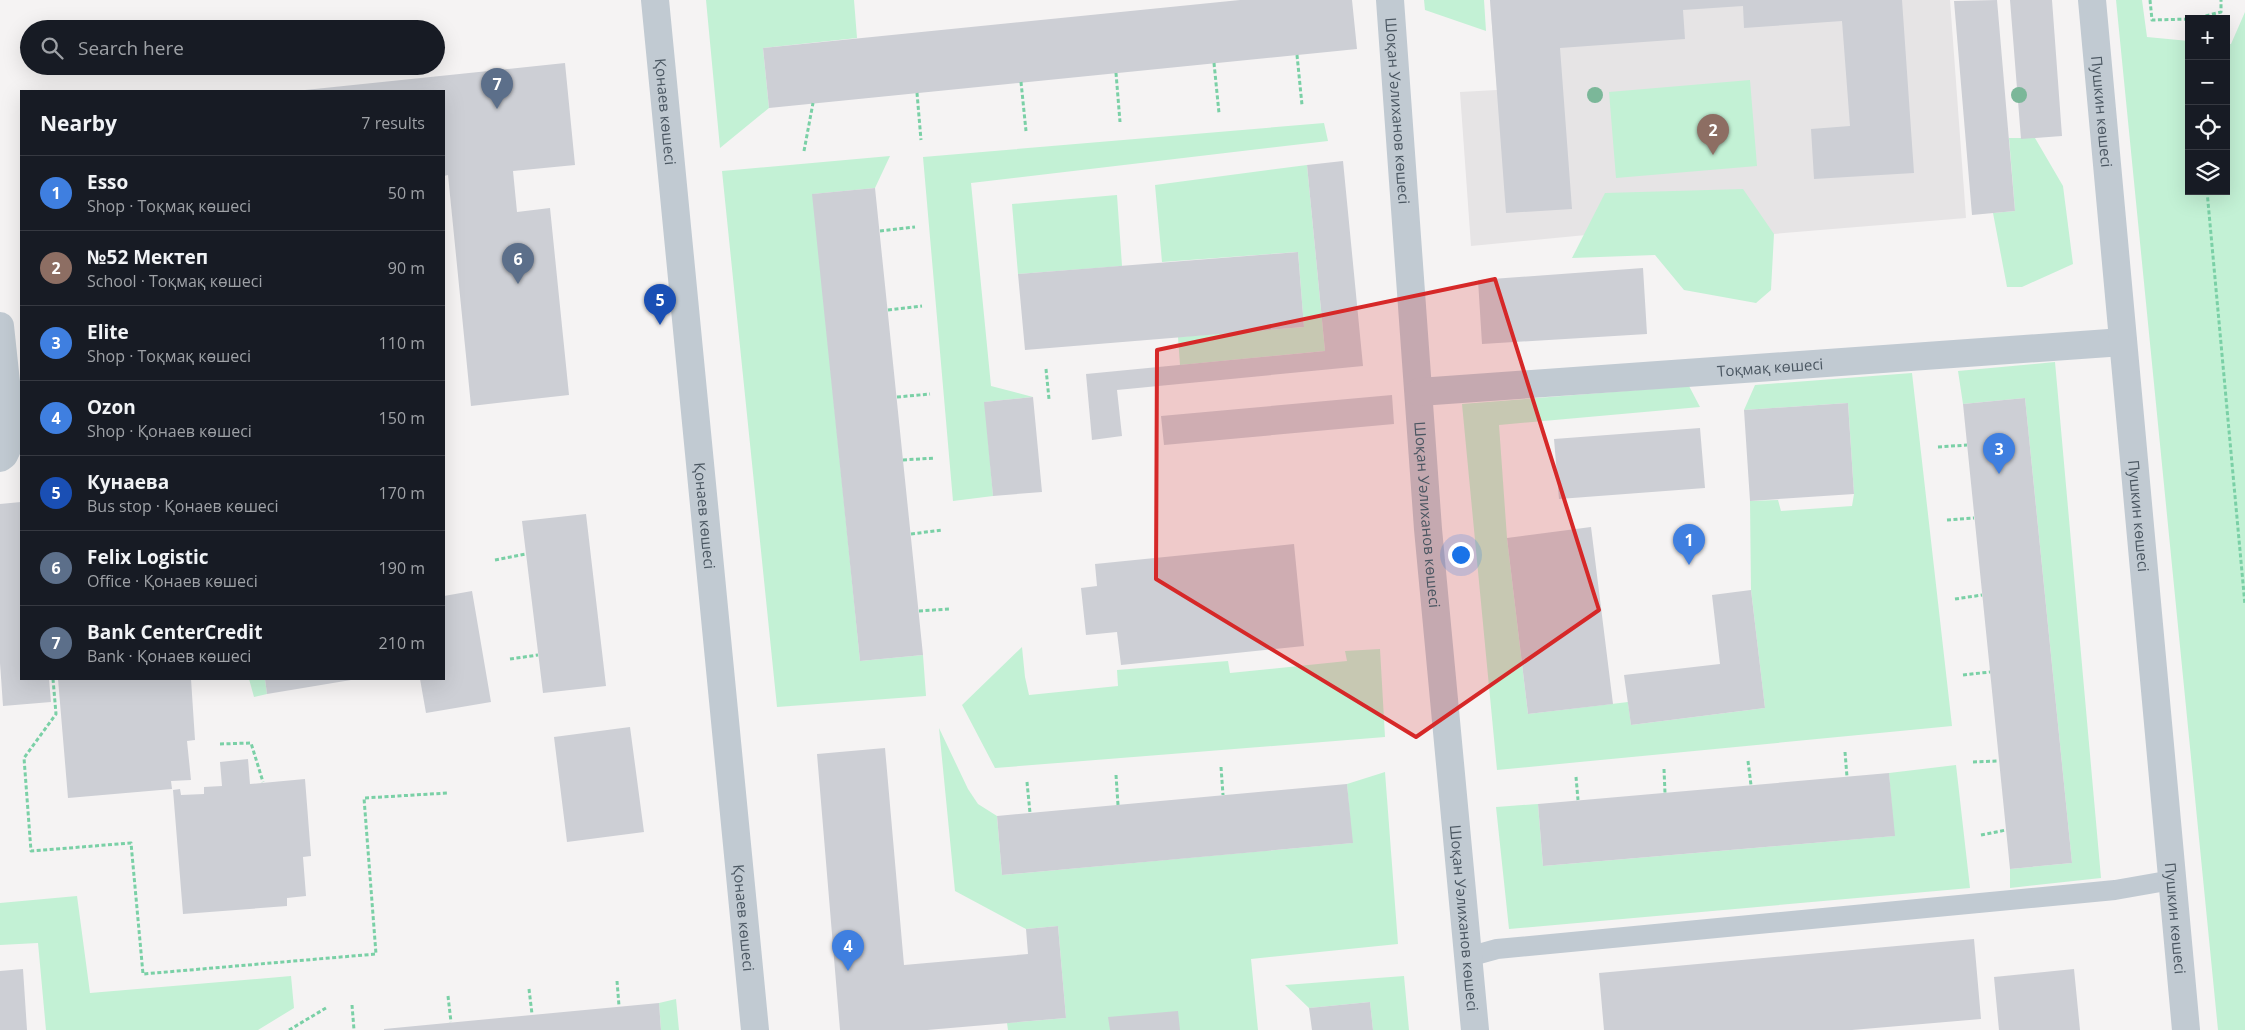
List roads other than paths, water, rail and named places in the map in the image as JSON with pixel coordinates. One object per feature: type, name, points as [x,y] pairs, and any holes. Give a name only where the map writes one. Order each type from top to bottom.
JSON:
[{"type":"street","name":"Қонаев көшесі","points":[[655,0],[755,1030]]},
{"type":"street","name":"Шоқан Уәлиханов көшесі","points":[[1390,0],[1428,529],[1475,1030]]},
{"type":"street","name":"Пушкин көшесі","points":[[2092,0],[2186,1030]]},
{"type":"street","points":[[0,326],[12,438],[2,456]]},
{"type":"street","name":"Тоқмақ көшесі","points":[[1419,392],[2123,342]]},
{"type":"lane","points":[[1468,957],[1497,949],[2115,890],[2172,880]]},
{"type":"place","name":"Bank CenterCredit","points":[[497,109]]},
{"type":"place","name":"№52 Мектеп","points":[[1713,155]]},
{"type":"place","name":"Felix Logistic","points":[[518,284]]},
{"type":"place","name":"Кунаева","points":[[660,325]]},
{"type":"place","name":"Elite","points":[[1999,474]]},
{"type":"place","name":"Esso","points":[[1689,565]]},
{"type":"place","name":"Ozon","points":[[848,971]]}]
